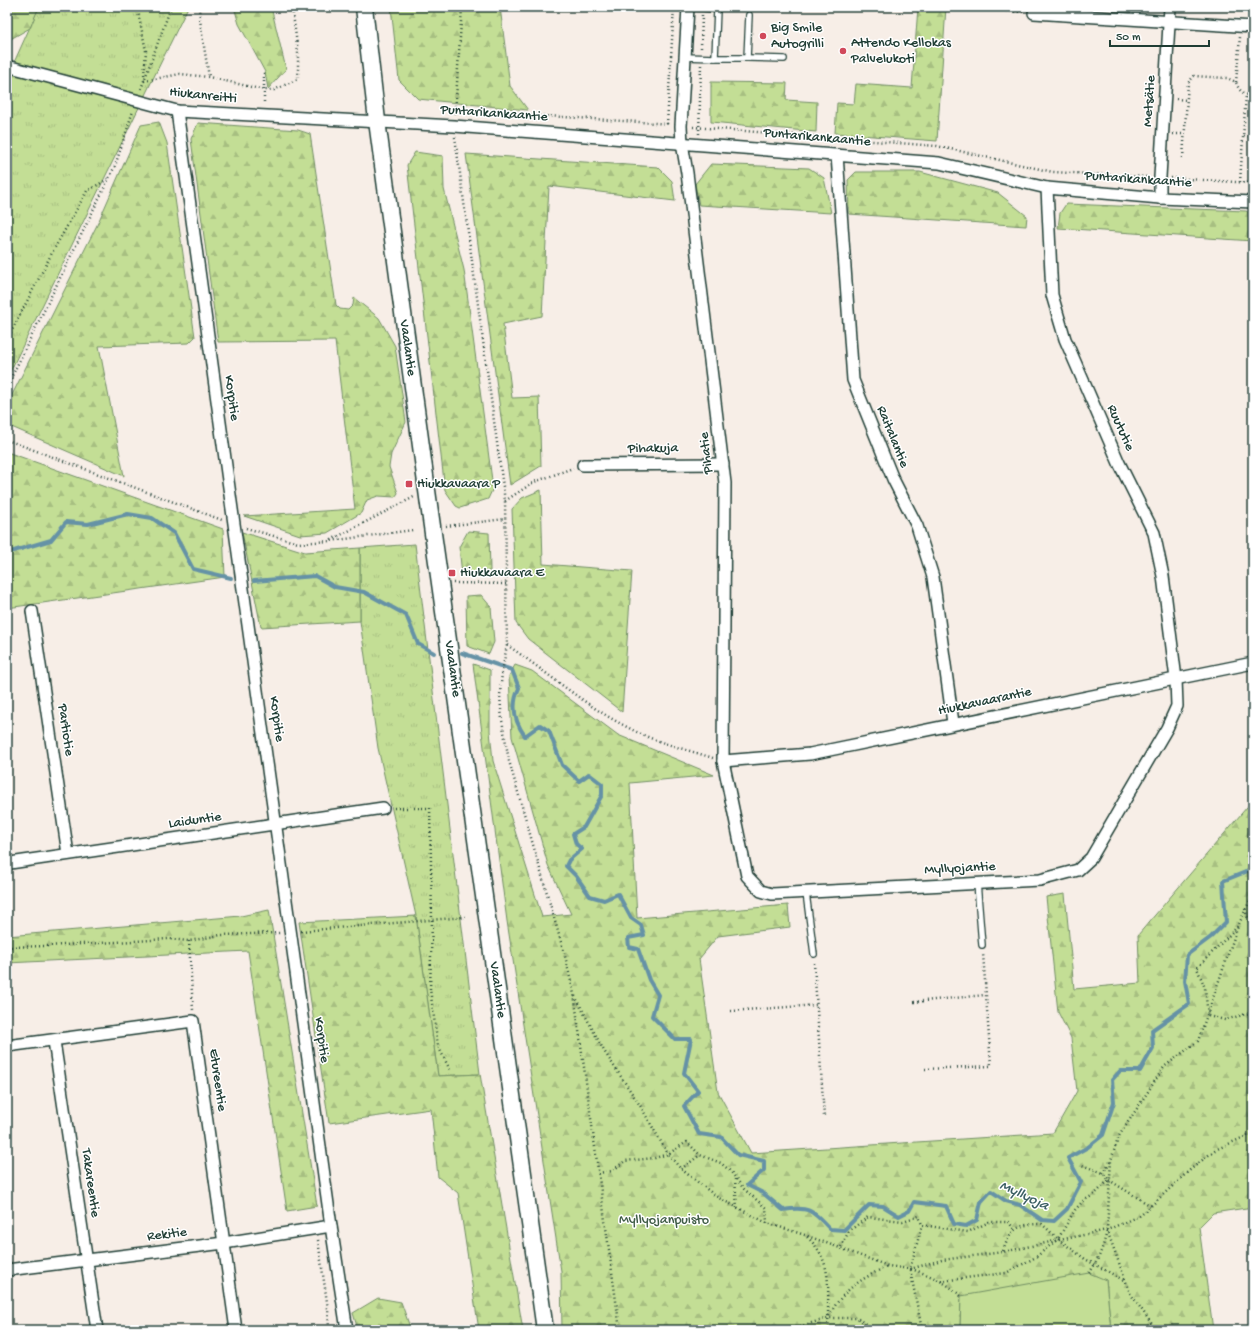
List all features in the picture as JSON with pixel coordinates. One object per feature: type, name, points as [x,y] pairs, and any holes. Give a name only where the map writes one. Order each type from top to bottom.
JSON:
[{"type":"street","name":"Vaalantie","points":[[364,7],[377,121],[428,497],[545,1330]]},
{"type":"street","name":"Pihatie","points":[[688,7],[682,143],[725,483],[723,761]]},
{"type":"street","name":"Metsätie","points":[[1160,198],[1170,7]]},
{"type":"street","points":[[1034,13],[1253,27]]},
{"type":"street","name":"Hiukanreitti","points":[[7,66],[176,111],[264,117],[377,121]]},
{"type":"street","name":"Korpitie","points":[[176,111],[331,1226],[347,1330]]},
{"type":"street","name":"Puntarikankaantie","points":[[377,121],[939,163],[1047,188],[1160,198],[1253,202]]},
{"type":"street","name":"Raitalantie","points":[[837,155],[852,380],[893,479],[918,526],[933,577],[953,723]]},
{"type":"street","name":"Ruututie","points":[[1047,188],[1052,295],[1068,347],[1119,463],[1154,533],[1163,576],[1176,679]]},
{"type":"street","name":"Pihakuja","points":[[583,465],[723,464]]},
{"type":"street","name":"Partiotie","points":[[32,610],[68,854]]},
{"type":"street","name":"Hiukkavaarantie","points":[[723,761],[810,754],[886,739],[953,723],[1253,663]]},
{"type":"street","name":"Myllyojantie","points":[[723,761],[747,876],[761,891],[772,894],[806,893],[1040,880],[1078,870],[1091,858],[1168,728],[1177,706],[1176,679]]},
{"type":"street","name":"Laiduntie","points":[[10,863],[383,808]]},
{"type":"street","points":[[7,1046],[54,1041],[193,1021]]},
{"type":"street","name":"Etureentie","points":[[193,1021],[236,1330]]},
{"type":"street","name":"Takareentie","points":[[54,1041],[97,1330]]},
{"type":"street","name":"Rekitie","points":[[7,1270],[224,1243],[331,1226]]},
{"type":"lane","points":[[688,7],[717,8],[715,58]]},
{"type":"lane","points":[[748,58],[749,15]]},
{"type":"lane","points":[[685,57],[784,59]]},
{"type":"lane","points":[[977,883],[982,945]]},
{"type":"lane","points":[[806,893],[814,954]]},
{"type":"path","points":[[137,7],[146,51],[144,81]]},
{"type":"path","points":[[7,386],[115,166],[171,7]]},
{"type":"path","points":[[200,7],[200,28],[209,77]]},
{"type":"path","points":[[144,81],[180,74],[209,77],[264,90],[274,90],[298,79],[298,52],[292,7]]},
{"type":"path","points":[[462,7],[454,126],[505,501],[507,645],[502,672],[502,714],[508,761],[565,956],[574,994],[620,1330]]},
{"type":"path","points":[[667,124],[674,7]]},
{"type":"path","points":[[938,7],[1034,13]]},
{"type":"path","points":[[1241,26],[1236,82],[1239,90],[1246,95],[1253,96]]},
{"type":"path","points":[[264,73],[264,117]]},
{"type":"path","points":[[1183,158],[1188,83],[1194,76],[1228,78],[1236,82]]},
{"type":"path","points":[[1240,182],[1246,95]]},
{"type":"path","points":[[1244,136],[1253,137]]},
{"type":"path","points":[[7,340],[53,251],[87,191],[109,178]]},
{"type":"path","points":[[7,440],[233,524],[298,542],[330,541],[413,530]]},
{"type":"path","points":[[505,501],[534,482],[583,465]]},
{"type":"path","points":[[330,541],[414,497],[412,491]]},
{"type":"path","points":[[446,526],[505,519]]},
{"type":"path","points":[[452,576],[453,583],[506,584]]},
{"type":"path","points":[[507,645],[603,713],[630,729],[666,743],[723,761]]},
{"type":"path","points":[[383,808],[430,808],[432,920],[430,989],[438,1046],[450,1070]]},
{"type":"path","points":[[1088,1273],[1095,1265],[1103,1247],[1107,1230],[1111,1160],[1119,1136],[1164,1067],[1198,1041],[1208,1016],[1238,926],[1253,894]]},
{"type":"path","points":[[1245,909],[1253,935]]},
{"type":"path","points":[[7,947],[168,939],[189,941],[221,935],[291,932],[465,917]]},
{"type":"path","points":[[1208,1016],[1206,988],[1197,968],[1238,926]]},
{"type":"path","points":[[189,941],[193,1021]]},
{"type":"path","points":[[925,1069],[991,1066],[982,945]]},
{"type":"path","points":[[814,954],[824,1116]]},
{"type":"path","points":[[574,994],[604,1051],[641,1107],[668,1154],[681,1169],[718,1197],[767,1223],[805,1235],[888,1266],[910,1269],[932,1276],[952,1287],[961,1296]]},
{"type":"path","points":[[914,1002],[985,995]]},
{"type":"path","points":[[730,1011],[817,1005]]},
{"type":"path","points":[[1208,1016],[1225,1020],[1253,1012]]},
{"type":"path","points":[[910,1269],[942,1260],[1003,1252],[1058,1239],[1107,1230],[1141,1215],[1190,1170],[1215,1150],[1253,1133]]},
{"type":"path","points":[[598,1173],[612,1171],[625,1160],[655,1158],[668,1154],[688,1142],[700,1155],[721,1163],[744,1189],[766,1208],[767,1223]]},
{"type":"path","points":[[681,1169],[700,1155]]},
{"type":"path","points":[[1103,1173],[1111,1160]]},
{"type":"path","points":[[1082,1165],[1103,1173],[1109,1180],[1151,1206]]},
{"type":"path","points":[[735,1178],[737,1208]]},
{"type":"path","points":[[941,1281],[1006,1272],[1036,1257],[1058,1239],[1074,1210],[1083,1201],[1095,1194],[1109,1180]]},
{"type":"path","points":[[841,1248],[849,1231],[868,1217],[903,1221],[919,1216],[922,1225],[910,1269],[922,1330]]},
{"type":"path","points":[[922,1225],[968,1232],[989,1222],[1009,1222],[1014,1230]]},
{"type":"path","points":[[1003,1252],[1008,1239],[1014,1230],[1023,1225],[1042,1224],[1058,1239],[1095,1265],[1126,1282]]},
{"type":"path","points":[[317,1229],[328,1309],[329,1330]]},
{"type":"path","points":[[1107,1230],[1130,1293],[1156,1330]]},
{"type":"path","points":[[805,1235],[816,1244],[829,1276],[828,1318],[830,1330]]},
{"type":"path","points":[[828,1318],[838,1300],[852,1286],[888,1266]]},
{"type":"path","points":[[788,1330],[828,1318],[857,1318],[874,1330]]},
{"type":"green space","points":[[7,7],[39,7],[30,28],[7,41]]},
{"type":"green space","points":[[39,7],[188,7],[7,378],[7,78]]},
{"type":"green space","points":[[234,7],[271,7],[286,69],[268,89],[265,72],[239,24]]},
{"type":"green space","points":[[391,7],[500,7],[510,86],[528,110],[418,99],[399,80]]},
{"type":"green space","points":[[918,7],[946,7],[937,141],[835,133],[837,103],[854,104],[856,84],[912,88]]},
{"type":"green space","points":[[711,82],[787,83],[786,100],[817,102],[816,132],[711,122]]},
{"type":"green space","points":[[159,122],[167,143],[195,337],[189,343],[99,346],[124,476],[7,425],[7,405],[97,225],[141,125]]},
{"type":"green space","points":[[198,123],[298,130],[310,134],[336,305],[340,309],[348,310],[353,305],[354,298],[379,318],[395,346],[406,422],[391,454],[389,467],[398,493],[395,497],[378,496],[367,500],[361,513],[327,533],[300,535],[244,516],[355,509],[335,341],[218,342],[191,139]]},
{"type":"green space","points":[[415,152],[443,156],[444,189],[464,270],[493,488],[488,499],[460,508],[456,506],[445,490],[407,165]]},
{"type":"green space","points":[[466,154],[658,167],[672,181],[675,201],[549,186],[542,316],[503,324],[512,398],[539,397],[541,466],[510,485]]},
{"type":"green space","points":[[711,164],[809,168],[824,178],[831,213],[699,205],[695,184]]},
{"type":"green space","points":[[856,172],[920,172],[998,193],[1027,216],[1026,226],[849,214],[848,180]]},
{"type":"green space","points":[[1066,204],[1246,211],[1253,215],[1253,241],[1058,228],[1060,213]]},
{"type":"green space","points":[[7,452],[223,529],[225,577],[7,608]]},
{"type":"green space","points":[[541,490],[543,564],[632,571],[622,712],[528,639],[516,623],[512,509],[522,498]]},
{"type":"green space","points":[[468,531],[489,533],[490,571],[462,574],[459,547]]},
{"type":"green space","points":[[242,532],[305,552],[360,548],[360,621],[261,627]]},
{"type":"green space","points":[[415,544],[480,1074],[438,1076],[416,916],[378,748],[360,621],[360,548]]},
{"type":"green space","points":[[481,595],[491,607],[494,642],[489,654],[467,646],[466,596]]},
{"type":"green space","name":"Myllyojanpuisto","points":[[473,664],[490,670],[490,731],[493,761],[542,917],[571,914],[548,865],[512,737],[509,676],[515,665],[532,671],[618,735],[714,775],[630,783],[637,918],[788,905],[790,927],[718,936],[699,959],[718,1092],[751,1153],[1053,1133],[1077,1091],[1071,1038],[1058,1012],[1046,897],[1065,894],[1074,989],[1140,983],[1138,935],[1253,800],[1253,1207],[1213,1213],[1199,1227],[1213,1330],[1111,1330],[1106,1280],[961,1296],[960,1330],[562,1330],[561,1271],[507,921]]},
{"type":"green space","points":[[269,910],[317,1206],[287,1211],[248,951],[7,963],[7,936],[241,916]]},
{"type":"green space","points":[[416,916],[438,1076],[480,1074],[523,1330],[479,1330],[458,1193],[438,1177],[431,1109],[329,1123],[299,922]]},
{"type":"green space","points":[[1089,1273],[1106,1280],[1111,1330],[960,1330],[961,1296]]},
{"type":"green space","points":[[378,1298],[401,1302],[411,1330],[358,1330],[353,1313]]},
{"type":"waterway","name":"Myllyoja","points":[[7,553],[51,540],[66,522],[88,524],[128,514],[152,518],[174,533],[193,569],[231,578]]},
{"type":"waterway","name":"Myllyoja","points":[[254,581],[315,576],[335,587],[364,592],[406,615],[418,644],[434,653]]},
{"type":"waterway","name":"Myllyoja","points":[[462,653],[512,670],[519,688],[514,707],[516,719],[525,736],[540,725],[549,731],[562,765],[579,781],[589,774],[602,784],[602,795],[584,827],[573,834],[576,844],[582,849],[569,860],[566,866],[576,876],[590,896],[604,900],[618,894],[631,918],[641,925],[644,935],[628,938],[629,947],[638,949],[649,980],[658,995],[652,1016],[675,1039],[691,1039],[684,1073],[698,1091],[684,1106],[699,1134],[721,1137],[738,1155],[764,1161],[764,1170],[747,1185],[763,1193],[783,1210],[805,1209],[810,1211],[819,1217],[830,1229],[844,1230],[869,1205],[883,1206],[899,1216],[909,1211],[914,1202],[946,1206],[954,1224],[966,1226],[977,1220],[981,1202],[991,1191],[1006,1201],[1020,1205],[1042,1220],[1054,1221],[1067,1209],[1081,1182],[1068,1158],[1088,1147],[1103,1135],[1114,1102],[1112,1080],[1120,1071],[1140,1071],[1153,1048],[1152,1030],[1189,1004],[1185,981],[1187,955],[1211,937],[1226,922],[1223,881],[1253,869]]},
{"type":"place","name":"Big Smile Autogrilli","points":[[763,36]]},
{"type":"place","name":"Attendo Kellokas Palvelukoti","points":[[843,51]]},
{"type":"place","name":"Hiukkavaara P","points":[[409,484]]},
{"type":"place","name":"Hiukkavaara E","points":[[452,573]]}]
